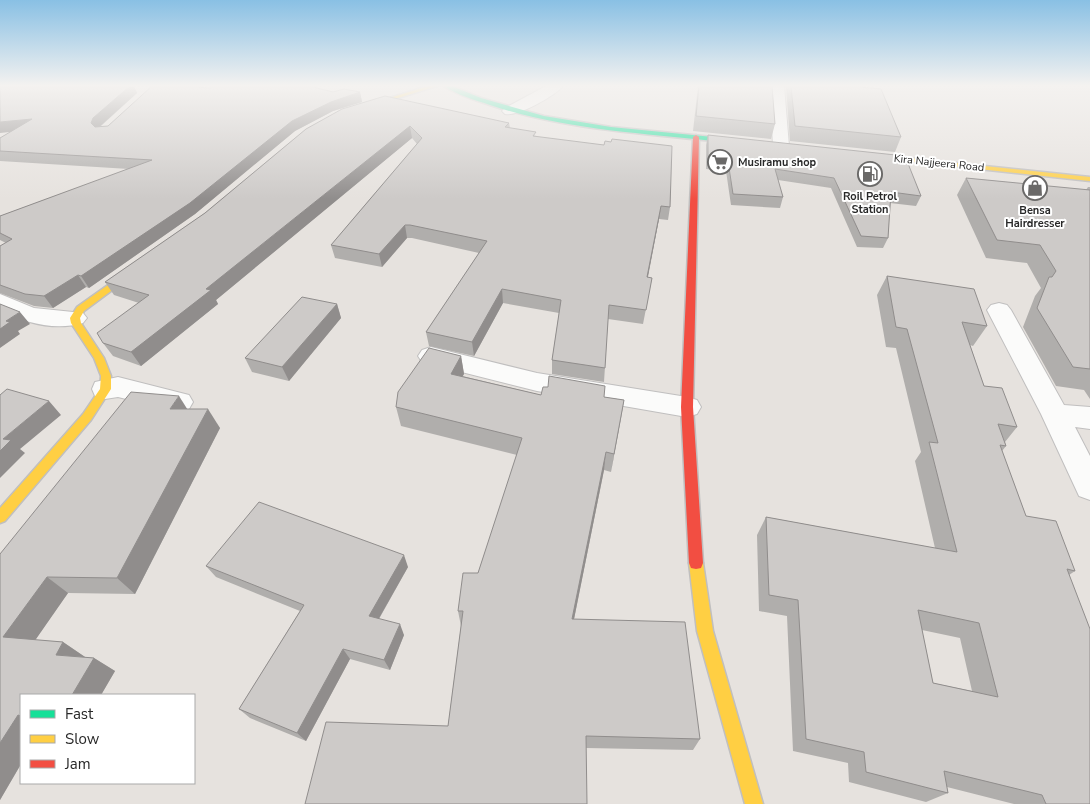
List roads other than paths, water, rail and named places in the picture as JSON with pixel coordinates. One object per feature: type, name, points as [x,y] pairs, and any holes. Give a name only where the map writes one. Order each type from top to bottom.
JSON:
[{"type":"street","points":[[576,124],[729,141]]},
{"type":"street","points":[[780,124],[781,146]]},
{"type":"street","points":[[696,137],[687,407],[696,564],[705,630],[754,804]]},
{"type":"street","name":"Kira Najjeera Road","points":[[858,154],[1090,179]]},
{"type":"street","points":[[75,318],[85,303],[148,259]]},
{"type":"street","points":[[0,301],[28,315],[48,318],[75,318]]},
{"type":"street","points":[[999,310],[1090,487]]},
{"type":"street","points":[[0,517],[87,417],[105,389],[106,376],[99,358],[75,318]]},
{"type":"street","points":[[431,356],[536,382],[687,407]]},
{"type":"street","points":[[105,389],[118,387],[179,402]]},
{"type":"street","points":[[1054,414],[1090,418]]},
{"type":"place","name":"Musiramu shop","points":[[720,162]]},
{"type":"place","name":"Roil Petrol Station","points":[[870,174]]},
{"type":"place","name":"Bensa Hairdresser","points":[[1035,188]]}]
